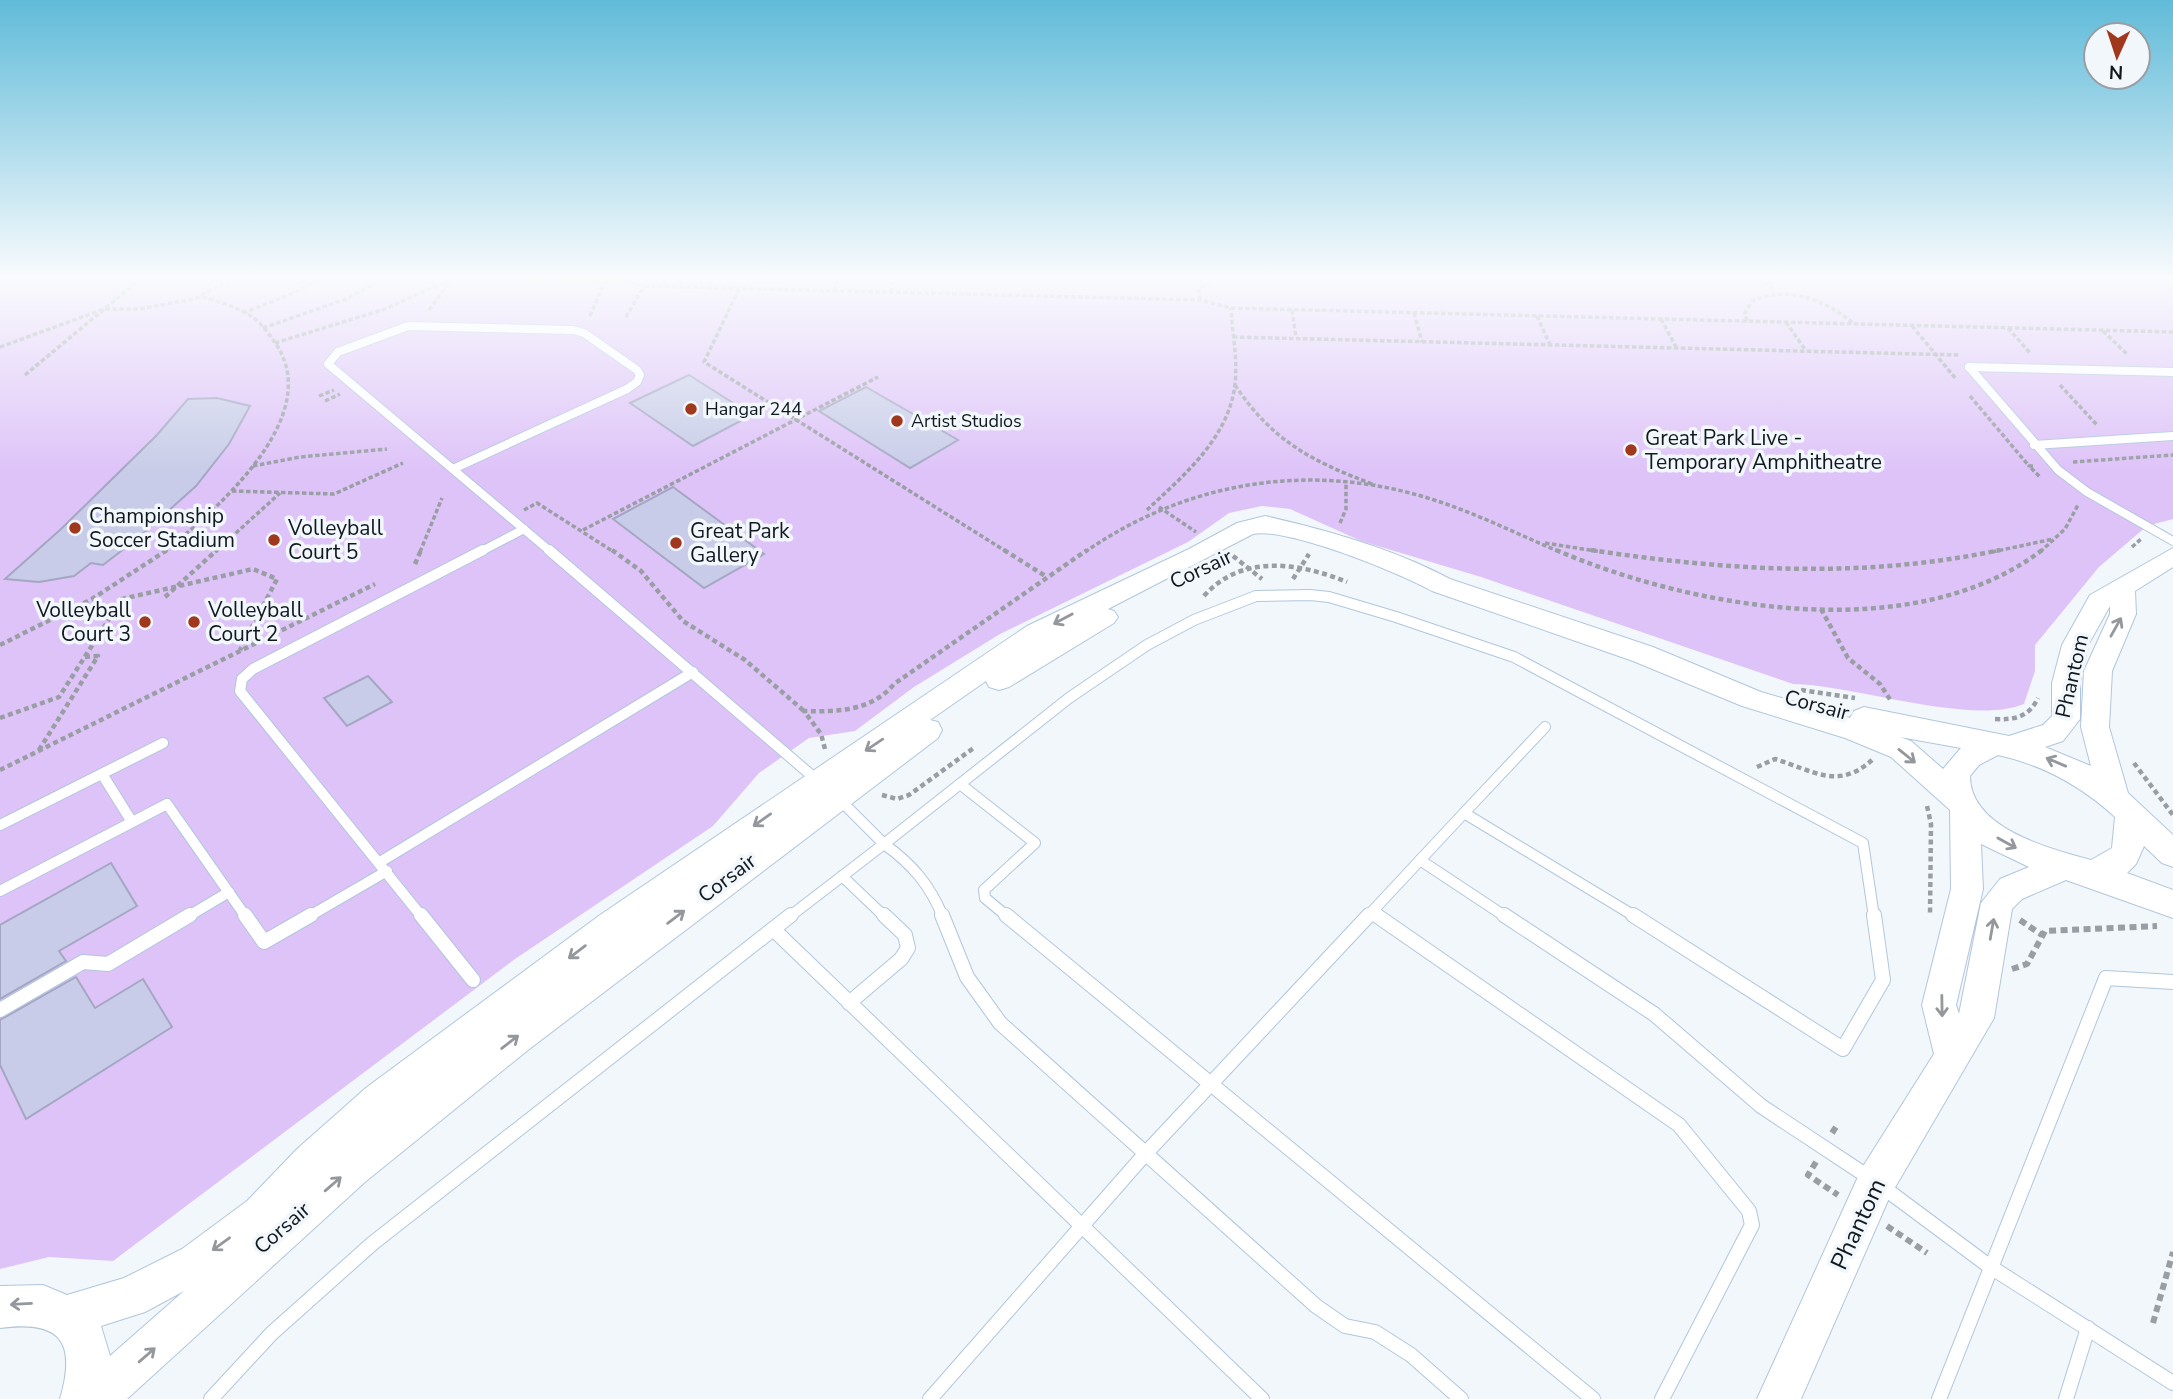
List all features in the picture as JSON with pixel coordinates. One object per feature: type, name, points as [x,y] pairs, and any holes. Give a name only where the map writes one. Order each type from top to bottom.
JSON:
[{"type":"street","name":"Corsair","points":[[68,1315],[130,1297],[196,1263],[261,1215],[310,1162],[380,1100],[612,925],[827,776],[1121,608],[1257,542],[1269,540],[1289,543],[1413,582],[1441,585],[1643,654],[1752,698],[1854,730],[1901,750],[2001,841],[2077,871]]},
{"type":"street","name":"Phantom","points":[[1964,806],[1955,785],[1956,769],[1965,758],[1998,737],[2053,733],[2066,719],[2066,683],[2075,645],[2099,601],[2173,556]]},
{"type":"street","name":"Phantom","points":[[1779,1399],[1876,1182],[1976,1018],[1997,903],[2011,889],[2077,871],[2118,864],[2131,848],[2122,808],[2095,727],[2098,671],[2109,640],[2123,614],[2122,589]]},
{"type":"street","name":"Corsair","points":[[1643,654],[1707,670],[1765,691],[1902,728],[1998,737],[2064,765],[2122,808]]},
{"type":"street","name":"Corsair","points":[[95,1399],[351,1168],[526,1030],[827,776]]},
{"type":"street","points":[[1953,1058],[1939,1004],[1967,889],[1964,806]]},
{"type":"street","points":[[2122,808],[2173,854]]},
{"type":"street","points":[[2077,871],[2168,915]]},
{"type":"street","points":[[0,1307],[15,1303],[45,1304],[68,1315],[84,1333],[90,1359],[82,1399]]},
{"type":"lane","points":[[365,341],[330,358],[328,364],[693,672],[827,776],[884,844],[906,858],[927,880],[944,913],[959,960],[971,985],[1000,1023],[1316,1306],[1345,1326],[1375,1332],[1411,1355],[1461,1399]]},
{"type":"lane","points":[[453,469],[637,382],[640,375],[637,370],[597,341]]},
{"type":"lane","points":[[2173,372],[1969,367],[2052,464],[2087,492],[2173,541]]},
{"type":"lane","points":[[2034,445],[2173,436]]},
{"type":"lane","points":[[473,980],[240,691],[242,679],[253,669],[524,529]]},
{"type":"lane","points":[[211,1399],[317,1292],[370,1246],[578,1080],[1099,677],[1167,634],[1227,605],[1256,596],[1329,597],[1514,657],[1742,776],[1863,844],[1883,980],[1843,1049],[1637,918],[1464,813]]},
{"type":"lane","points":[[0,891],[167,804],[264,942],[693,672]]},
{"type":"lane","points":[[930,1399],[1080,1225],[1545,727]]},
{"type":"lane","points":[[0,825],[163,743]]},
{"type":"lane","points":[[102,774],[132,822]]},
{"type":"lane","points":[[960,784],[1035,844],[984,890],[985,898],[1593,1399]]},
{"type":"lane","points":[[1420,860],[1654,1014],[1761,1106],[1876,1182],[1989,1266],[2173,1382]]},
{"type":"lane","points":[[842,876],[905,934],[908,948],[901,959],[849,1003]]},
{"type":"lane","points":[[0,1010],[83,962],[108,964],[229,892]]},
{"type":"lane","points":[[1372,912],[1679,1125],[1749,1211],[1752,1225],[1662,1399]]},
{"type":"lane","points":[[773,929],[1262,1399]]},
{"type":"lane","points":[[1938,1399],[2106,978],[2173,982]]},
{"type":"lane","points":[[2066,1399],[2088,1328]]},
{"type":"path","points":[[25,375],[65,341]]},
{"type":"path","points":[[0,645],[96,597],[146,565],[184,537],[231,491],[272,437],[290,394],[290,376],[275,343],[281,341]]},
{"type":"path","points":[[714,341],[704,362],[1047,577]]},
{"type":"path","points":[[804,710],[833,712],[883,698],[894,684],[1146,511],[1214,441],[1226,419],[1235,384],[1233,341]]},
{"type":"path","points":[[1400,341],[1961,355]]},
{"type":"path","points":[[1548,341],[1550,345]]},
{"type":"path","points":[[1673,341],[1676,348]]},
{"type":"path","points":[[1799,341],[1806,351]]},
{"type":"path","points":[[1925,341],[1961,385]]},
{"type":"path","points":[[2020,341],[2034,357],[2022,357]]},
{"type":"path","points":[[2114,341],[2133,360],[2120,359]]},
{"type":"path","points":[[2045,369],[2127,457]]},
{"type":"path","points":[[583,530],[878,377]]},
{"type":"path","points":[[1235,384],[1256,417],[1282,441],[1321,465],[1383,488]]},
{"type":"path","points":[[1969,396],[2042,479]]},
{"type":"path","points":[[251,467],[300,457],[387,449]]},
{"type":"path","points":[[2029,466],[2127,457],[2173,456]]},
{"type":"path","points":[[231,491],[334,494],[403,463]]},
{"type":"path","points":[[1146,511],[1235,487],[1307,481],[1383,488],[1451,504],[1586,562],[1657,585],[1756,604],[1821,608],[1872,607],[1963,592],[1999,578],[2030,561],[2054,539],[2075,512],[2078,505],[2072,501]]},
{"type":"path","points":[[1338,526],[1346,509],[1346,484]]},
{"type":"path","points":[[165,597],[280,492]]},
{"type":"path","points":[[415,564],[442,498]]},
{"type":"path","points":[[508,518],[537,503],[583,530],[641,571],[683,621],[745,660],[804,710],[821,734],[827,776]]},
{"type":"path","points":[[1159,507],[1203,536]]},
{"type":"path","points":[[1540,543],[1680,564],[1803,571],[1940,563],[2054,539]]},
{"type":"path","points":[[403,570],[426,559]]},
{"type":"path","points":[[1291,582],[1306,560]]},
{"type":"path","points":[[1203,599],[1211,587],[1247,569],[1273,563],[1300,567],[1346,582],[1355,591]]},
{"type":"path","points":[[0,718],[59,697],[122,599],[253,569],[277,579],[240,651]]},
{"type":"path","points":[[1247,569],[1268,583]]},
{"type":"path","points":[[0,770],[378,582]]},
{"type":"path","points":[[1821,608],[1848,658],[1880,684],[1894,706],[1881,703]]},
{"type":"path","points":[[39,751],[98,656],[84,657]]},
{"type":"path","points":[[1998,737],[2032,713],[2041,687]]},
{"type":"path","points":[[1765,691],[1809,690],[1857,699]]},
{"type":"path","points":[[881,795],[897,799],[909,795],[986,739]]},
{"type":"path","points":[[1742,776],[1775,760],[1838,779],[1852,776],[1875,757],[1885,763]]},
{"type":"path","points":[[1745,761],[1767,772]]},
{"type":"path","points":[[2133,761],[2159,800],[2173,815]]},
{"type":"path","points":[[1924,800],[1931,824],[1930,921]]},
{"type":"path","points":[[2014,916],[2042,935],[2045,931],[2168,915]]},
{"type":"path","points":[[2153,1323],[2173,1252]]},
{"type":"shaded area","points":[[0,341],[2173,341],[2173,519],[2147,526],[2099,567],[2035,645],[2035,671],[2024,704],[2001,709],[1944,708],[1819,686],[1793,684],[1481,577],[1361,541],[1290,509],[1262,506],[1229,513],[1188,542],[1000,634],[914,687],[855,731],[809,738],[759,773],[713,826],[515,959],[113,1261],[49,1257],[0,1269]]},
{"type":"building","name":"Hangar 244","points":[[689,375],[752,415],[693,446],[630,403]]},
{"type":"building","points":[[866,387],[958,440],[910,468],[819,411]]},
{"type":"building","points":[[217,398],[250,406],[229,444],[196,486],[138,538],[103,565],[91,563],[74,576],[39,582],[5,579],[61,529],[156,436],[188,399]]},
{"type":"building","points":[[673,487],[764,554],[704,588],[613,519]]},
{"type":"building","points":[[368,676],[392,702],[347,726],[324,698]]},
{"type":"building","points":[[111,863],[137,906],[59,951],[66,961],[0,999],[0,925]]},
{"type":"building","points":[[76,977],[95,1008],[143,979],[172,1027],[26,1119],[0,1065],[0,1020]]},
{"type":"place","name":"Hangar 244","points":[[691,409]]},
{"type":"place","name":"Artist Studios","points":[[897,421]]},
{"type":"place","name":"Great Park Live - Temporary Amphitheatre","points":[[1631,450]]},
{"type":"place","name":"Championship Soccer Stadium","points":[[75,528]]},
{"type":"place","name":"Volleyball Court 5","points":[[274,540]]},
{"type":"place","name":"Great Park Gallery","points":[[676,543]]},
{"type":"place","name":"Volleyball Court 3","points":[[145,622]]},
{"type":"place","name":"Volleyball Court 2","points":[[194,622]]}]
